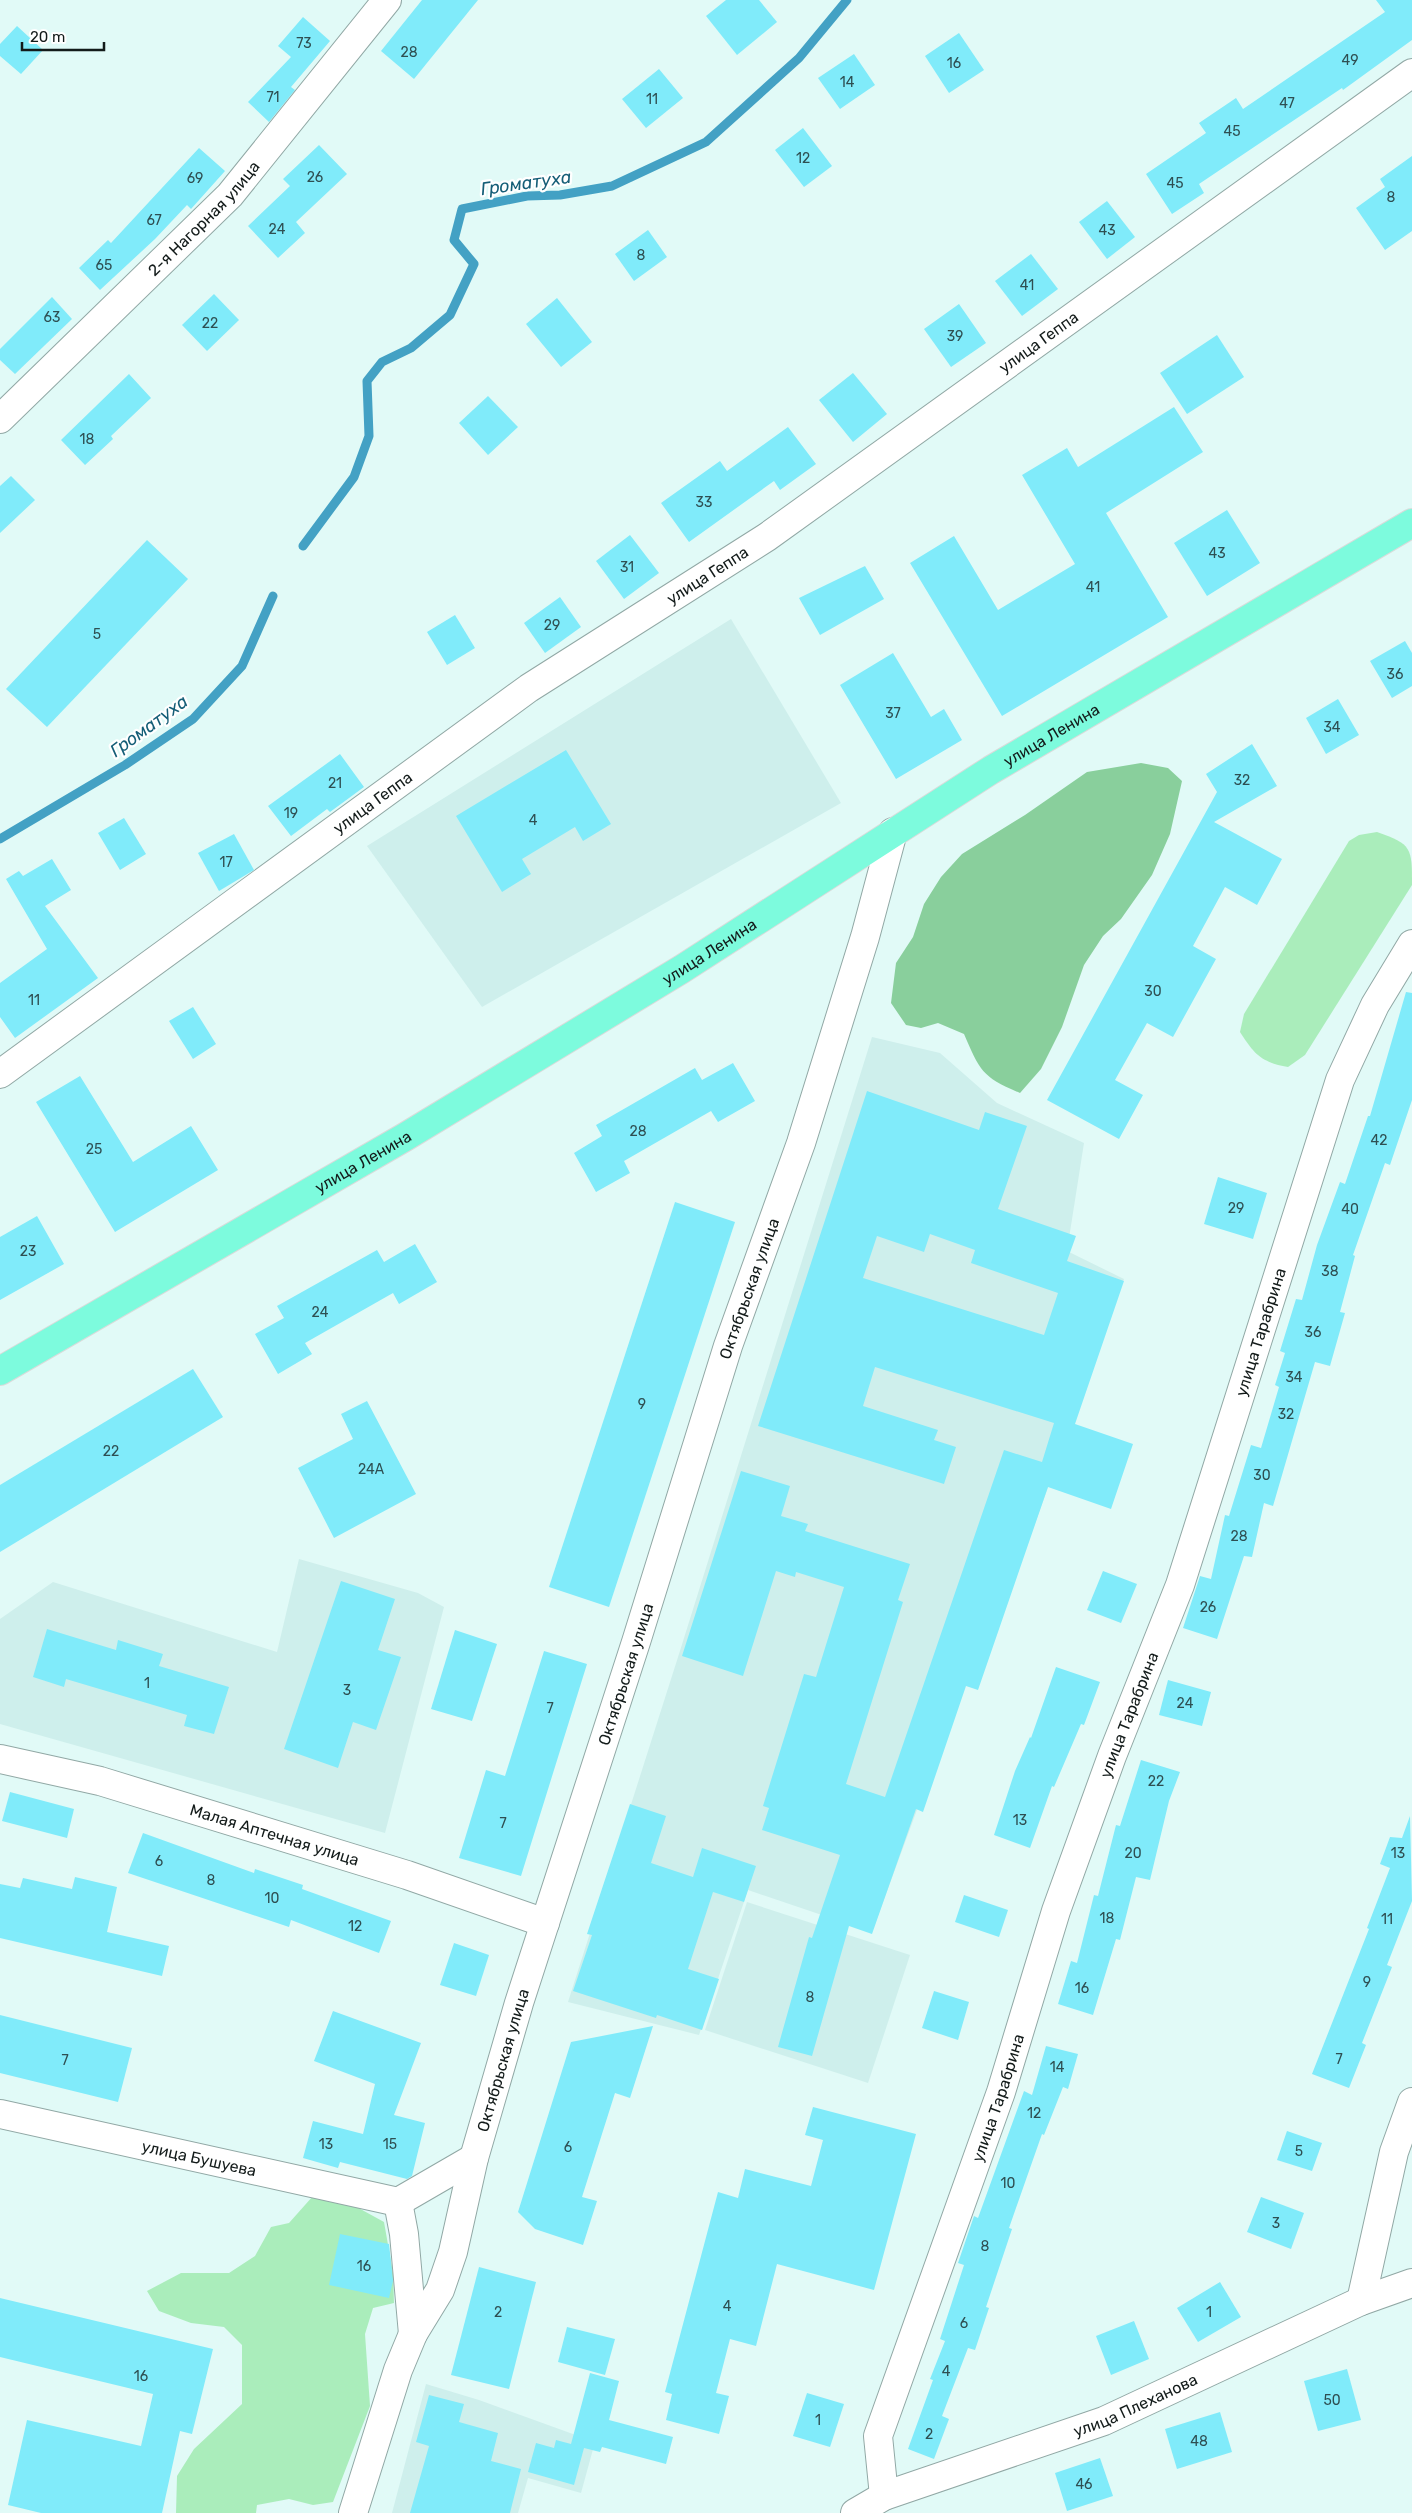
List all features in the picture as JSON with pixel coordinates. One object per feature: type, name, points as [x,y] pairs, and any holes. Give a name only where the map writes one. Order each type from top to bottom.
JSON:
[{"type":"main road","name":"улица Ленина","points":[[0,1371],[414,1132],[682,969],[991,770],[1412,523]]},
{"type":"street","name":"2-я Нагорная улица","points":[[0,419],[230,195],[387,0]]},
{"type":"street","name":"улица Геппа","points":[[0,1074],[529,688],[767,537],[1412,73]]},
{"type":"street","name":"Октябрьская улица","points":[[353,2513],[398,2370],[413,2334],[440,2290],[455,2243],[474,2158],[545,1924],[728,1346],[801,1143],[865,937],[893,832]]},
{"type":"street","name":"улица Тарабрина","points":[[884,2496],[878,2436],[1001,2092],[1056,1911],[1112,1756],[1180,1585],[1340,1080],[1376,1005],[1412,944]]},
{"type":"street","name":"Малая Аптечная улица","points":[[0,1759],[100,1781],[407,1875],[545,1924]]},
{"type":"street","points":[[1361,2301],[1394,2152],[1412,2102]]},
{"type":"street","name":"улица Бушуева","points":[[0,2114],[398,2202]]},
{"type":"street","points":[[413,2334],[404,2234],[398,2202],[474,2158]]},
{"type":"street","name":"улица Плеханова","points":[[855,2513],[884,2496],[1104,2421],[1361,2301],[1412,2283]]},
{"type":"shaded area","points":[[731,619],[841,803],[482,1007],[367,846]]},
{"type":"shaded area","points":[[872,1037],[940,1053],[997,1103],[1084,1143],[1067,1251],[1124,1279],[975,1688],[963,1685],[872,1932],[748,1890],[699,2035],[568,2002]]},
{"type":"shaded area","points":[[299,1559],[418,1593],[444,1607],[385,1833],[0,1724],[0,1619],[53,1582],[277,1652]]},
{"type":"shaded area","points":[[747,1902],[910,1955],[868,2083],[705,2030]]},
{"type":"shaded area","points":[[426,2384],[479,2400],[595,2442],[581,2493],[528,2478],[518,2513],[392,2513]]},
{"type":"green space","points":[[1141,763],[1168,768],[1182,781],[1170,834],[1152,875],[1121,919],[1103,936],[1084,965],[1062,1027],[1041,1069],[1020,1093],[997,1082],[984,1071],[974,1057],[964,1034],[938,1023],[921,1028],[906,1025],[891,1003],[896,963],[913,937],[924,904],[941,877],[962,854],[1025,815],[1087,772]]},
{"type":"green space","points":[[1377,832],[1397,840],[1408,849],[1412,885],[1305,1055],[1288,1067],[1271,1063],[1255,1052],[1240,1032],[1244,1014],[1349,841],[1359,835]]},
{"type":"green space","points":[[313,2196],[344,2200],[384,2222],[393,2273],[394,2303],[373,2308],[365,2334],[370,2406],[333,2502],[313,2505],[289,2499],[257,2505],[256,2513],[176,2513],[177,2476],[194,2449],[242,2404],[242,2345],[224,2327],[191,2323],[159,2311],[147,2291],[181,2273],[229,2273],[255,2256],[271,2227],[289,2223]]},
{"type":"building","points":[[422,0],[478,0],[414,79],[381,51]]},
{"type":"building","points":[[726,0],[759,0],[777,22],[737,55],[706,16]]},
{"type":"building","points":[[1376,0],[1412,0],[1412,40],[1343,90],[1342,88],[1199,184],[1204,193],[1172,214],[1146,174],[1206,133],[1199,123],[1236,98],[1243,109],[1385,12]]},
{"type":"building","points":[[303,17],[330,41],[291,87],[295,90],[269,122],[248,102],[291,57],[278,46]]},
{"type":"building","points":[[17,26],[43,50],[21,74],[0,56],[0,44]]},
{"type":"building","points":[[959,33],[984,70],[949,93],[925,56]]},
{"type":"building","points":[[854,54],[875,85],[840,109],[818,78]]},
{"type":"building","points":[[659,69],[683,98],[646,128],[622,99]]},
{"type":"building","points":[[803,128],[832,166],[804,187],[775,150]]},
{"type":"building","points":[[319,145],[347,174],[296,222],[305,233],[278,258],[248,226],[290,186],[283,179]]},
{"type":"building","points":[[199,148],[225,171],[191,209],[187,205],[155,239],[100,290],[79,268],[108,240],[111,243]]},
{"type":"building","points":[[1412,156],[1412,231],[1385,250],[1356,208],[1385,187],[1380,179]]},
{"type":"building","points":[[1107,201],[1135,237],[1107,259],[1079,222]]},
{"type":"building","points":[[648,230],[667,257],[634,281],[615,254]]},
{"type":"building","points":[[1031,254],[1058,289],[1022,316],[995,281]]},
{"type":"building","points":[[214,294],[239,320],[207,351],[182,325]]},
{"type":"building","points":[[52,297],[72,319],[15,374],[0,360],[0,349]]},
{"type":"building","points":[[557,298],[592,342],[561,367],[526,324]]},
{"type":"building","points":[[959,304],[986,343],[951,367],[924,329]]},
{"type":"building","points":[[1217,335],[1244,377],[1187,414],[1160,373]]},
{"type":"building","points":[[853,373],[887,414],[853,442],[819,400]]},
{"type":"building","points":[[129,374],[151,398],[111,436],[113,439],[85,465],[61,440]]},
{"type":"building","points":[[488,396],[518,427],[488,455],[459,423]]},
{"type":"building","points":[[1174,407],[1203,452],[1106,513],[1168,617],[1002,716],[910,563],[954,536],[998,610],[1075,564],[1022,475],[1067,448],[1078,467]]},
{"type":"building","points":[[788,427],[816,464],[780,490],[774,481],[689,542],[661,503],[720,461],[727,471]]},
{"type":"building","points":[[11,476],[35,500],[0,533],[0,486]]},
{"type":"building","points":[[1227,510],[1260,563],[1207,596],[1174,543]]},
{"type":"building","points":[[630,535],[659,573],[624,599],[596,561]]},
{"type":"building","points":[[147,540],[188,579],[47,727],[6,689]]},
{"type":"building","points":[[865,566],[884,599],[820,635],[799,598]]},
{"type":"building","points":[[560,597],[581,627],[545,653],[524,623]]},
{"type":"building","points":[[455,615],[475,648],[447,665],[427,632]]},
{"type":"building","points":[[1405,641],[1412,653],[1412,686],[1392,698],[1370,661]]},
{"type":"building","points":[[893,653],[931,717],[944,709],[962,740],[896,779],[840,685]]},
{"type":"building","points":[[1338,699],[1359,735],[1326,754],[1306,718]]},
{"type":"building","points":[[1252,744],[1277,786],[1214,822],[1282,859],[1257,905],[1225,887],[1193,946],[1216,959],[1173,1037],[1147,1023],[1115,1080],[1143,1095],[1119,1139],[1047,1100],[1217,792],[1206,774]]},
{"type":"building","points":[[566,750],[611,824],[583,841],[575,827],[522,859],[531,874],[502,892],[456,816]]},
{"type":"building","points":[[340,754],[364,787],[330,812],[327,809],[291,836],[268,806]]},
{"type":"building","points":[[124,818],[146,854],[120,870],[98,833]]},
{"type":"building","points":[[234,834],[254,870],[219,891],[198,853]]},
{"type":"building","points":[[52,859],[71,890],[45,906],[98,978],[15,1038],[0,1017],[0,983],[47,949],[6,879],[19,871],[23,876]]},
{"type":"building","points":[[1406,992],[1412,993],[1412,1100],[1390,1165],[1385,1163],[1353,1255],[1355,1256],[1340,1312],[1345,1313],[1330,1366],[1315,1362],[1273,1506],[1264,1503],[1252,1557],[1244,1556],[1217,1639],[1183,1628],[1200,1576],[1211,1579],[1225,1515],[1229,1516],[1251,1445],[1261,1448],[1279,1387],[1275,1385],[1285,1353],[1280,1351],[1296,1299],[1302,1300],[1317,1245],[1340,1182],[1345,1184],[1368,1116],[1370,1116]]},
{"type":"building","points":[[193,1007],[216,1044],[193,1059],[169,1021]]},
{"type":"building","points":[[733,1063],[755,1101],[718,1122],[711,1111],[624,1161],[630,1173],[596,1192],[574,1153],[602,1136],[596,1125],[695,1068],[702,1080]]},
{"type":"building","points":[[80,1076],[133,1162],[191,1126],[218,1170],[115,1232],[36,1102]]},
{"type":"building","points":[[867,1091],[979,1130],[985,1112],[1027,1126],[998,1209],[1076,1236],[1067,1261],[1124,1281],[1075,1424],[1133,1444],[1111,1509],[1048,1487],[978,1690],[966,1686],[923,1812],[916,1809],[872,1934],[849,1926],[812,2056],[778,2047],[809,1937],[812,1938],[840,1855],[762,1830],[769,1808],[763,1806],[804,1674],[816,1677],[844,1587],[796,1572],[795,1577],[776,1571],[743,1676],[682,1656],[741,1471],[790,1486],[781,1516],[808,1524],[805,1531],[910,1564],[898,1600],[903,1602],[846,1784],[885,1797],[1004,1450],[1042,1462],[1054,1423],[875,1367],[863,1406],[938,1430],[934,1440],[956,1447],[944,1484],[758,1426]],"holes":[[[930,1234],[975,1250],[971,1263],[1058,1293],[1044,1335],[863,1278],[877,1236],[924,1252]]]},
{"type":"building","points":[[1218,1177],[1267,1193],[1253,1239],[1204,1224]]},
{"type":"building","points":[[675,1202],[735,1222],[609,1607],[549,1587]]},
{"type":"building","points":[[37,1216],[64,1264],[0,1300],[0,1237]]},
{"type":"building","points":[[415,1244],[437,1282],[399,1304],[393,1293],[305,1343],[312,1354],[278,1374],[255,1334],[284,1318],[277,1306],[377,1250],[384,1262]]},
{"type":"building","points":[[193,1369],[223,1417],[0,1552],[0,1485]]},
{"type":"building","points":[[367,1401],[416,1494],[334,1538],[298,1468],[353,1439],[341,1414]]},
{"type":"building","points":[[1103,1571],[1137,1584],[1121,1623],[1087,1610]]},
{"type":"building","points":[[341,1581],[395,1599],[378,1650],[401,1657],[376,1730],[353,1722],[338,1768],[284,1749]]},
{"type":"building","points":[[47,1629],[116,1650],[118,1640],[163,1654],[159,1666],[229,1687],[214,1734],[184,1726],[187,1715],[66,1679],[64,1687],[33,1677]]},
{"type":"building","points":[[455,1630],[497,1644],[472,1721],[431,1709]]},
{"type":"building","points":[[544,1651],[587,1664],[521,1876],[459,1858],[486,1770],[505,1776]]},
{"type":"building","points":[[1056,1667],[1100,1682],[1084,1725],[1081,1724],[1054,1787],[1052,1786],[1030,1848],[994,1835],[1015,1771],[1031,1738]]},
{"type":"building","points":[[1168,1680],[1211,1692],[1202,1726],[1159,1715]]},
{"type":"building","points":[[1141,1760],[1180,1772],[1169,1801],[1150,1880],[1136,1877],[1120,1940],[1116,1939],[1093,2015],[1058,2004],[1071,1961],[1077,1963],[1094,1895],[1098,1896],[1116,1825],[1120,1826]]},
{"type":"building","points":[[10,1792],[74,1809],[67,1838],[2,1821]]},
{"type":"building","points":[[630,1804],[666,1816],[651,1863],[693,1877],[702,1848],[756,1866],[744,1902],[713,1892],[688,1969],[719,1979],[702,2030],[657,2015],[656,2018],[573,1991],[592,1935],[587,1934]]},
{"type":"building","points":[[1410,1816],[1412,1901],[1387,1965],[1392,1967],[1362,2043],[1366,2045],[1349,2088],[1312,2074],[1369,1929],[1367,1928],[1390,1868],[1380,1864],[1390,1837],[1402,1838]]},
{"type":"building","points":[[143,1833],[254,1873],[255,1869],[303,1885],[302,1889],[391,1921],[379,1953],[291,1920],[289,1927],[128,1873]]},
{"type":"building","points":[[75,1877],[117,1887],[107,1932],[169,1946],[162,1976],[0,1938],[0,1884],[20,1888],[23,1878],[72,1889]]},
{"type":"building","points":[[964,1895],[1008,1910],[999,1937],[955,1922]]},
{"type":"building","points":[[454,1943],[489,1955],[476,1996],[440,1985]]},
{"type":"building","points":[[934,1991],[969,2002],[958,2040],[922,2028]]},
{"type":"building","points":[[333,2011],[421,2043],[394,2115],[425,2123],[412,2176],[407,2179],[340,2162],[338,2168],[303,2158],[313,2121],[363,2134],[375,2084],[314,2061]]},
{"type":"building","points":[[0,2015],[132,2048],[118,2102],[0,2073]]},
{"type":"building","points":[[653,2026],[630,2098],[615,2093],[582,2197],[597,2201],[583,2245],[535,2229],[518,2212],[571,2042]]},
{"type":"building","points":[[1046,2046],[1078,2054],[1068,2089],[1063,2087],[1044,2135],[1042,2134],[1009,2228],[1012,2229],[986,2307],[989,2308],[975,2350],[968,2348],[942,2416],[949,2419],[934,2459],[908,2449],[933,2380],[930,2379],[945,2341],[940,2339],[964,2265],[958,2263],[974,2216],[978,2218],[1024,2091],[1032,2095]]},
{"type":"building","points":[[813,2107],[916,2134],[874,2290],[777,2264],[756,2346],[730,2339],[716,2393],[729,2396],[719,2434],[666,2420],[672,2394],[665,2392],[718,2192],[738,2198],[745,2169],[811,2186],[823,2140],[805,2135]]},
{"type":"building","points":[[1287,2131],[1322,2143],[1312,2171],[1277,2160]]},
{"type":"building","points":[[1261,2197],[1304,2213],[1291,2249],[1247,2232]]},
{"type":"building","points":[[340,2234],[389,2244],[393,2281],[389,2298],[329,2285]]},
{"type":"building","points":[[479,2267],[536,2282],[509,2389],[451,2375]]},
{"type":"building","points":[[1220,2282],[1241,2317],[1198,2342],[1177,2308]]},
{"type":"building","points":[[0,2298],[213,2349],[192,2434],[180,2431],[162,2513],[41,2513],[8,2505],[27,2420],[141,2446],[153,2394],[0,2357]]},
{"type":"building","points":[[1134,2321],[1149,2359],[1111,2375],[1096,2336]]},
{"type":"building","points":[[567,2327],[615,2339],[605,2375],[558,2362]]},
{"type":"building","points":[[1347,2369],[1361,2420],[1318,2431],[1304,2381]]},
{"type":"building","points":[[590,2373],[619,2381],[609,2420],[673,2437],[666,2464],[602,2447],[600,2452],[584,2448],[574,2485],[528,2472],[536,2443],[554,2448],[556,2440],[571,2444]]},
{"type":"building","points":[[807,2393],[844,2404],[830,2447],[793,2436]]},
{"type":"building","points":[[429,2395],[464,2404],[459,2422],[498,2433],[491,2461],[521,2469],[510,2513],[410,2513],[429,2446],[416,2442]]},
{"type":"building","points":[[1220,2412],[1232,2452],[1177,2469],[1165,2429]]},
{"type":"building","points":[[1100,2458],[1113,2496],[1067,2511],[1055,2473]]},
{"type":"waterway","name":"Громатуха","points":[[303,546],[354,477],[369,436],[367,381],[382,362],[411,348],[450,315],[474,264],[454,240],[462,209],[527,196],[560,195],[612,186],[706,142],[799,58],[847,0]]},
{"type":"waterway","name":"Громатуха","points":[[0,839],[125,765],[193,719],[242,666],[273,596]]}]
